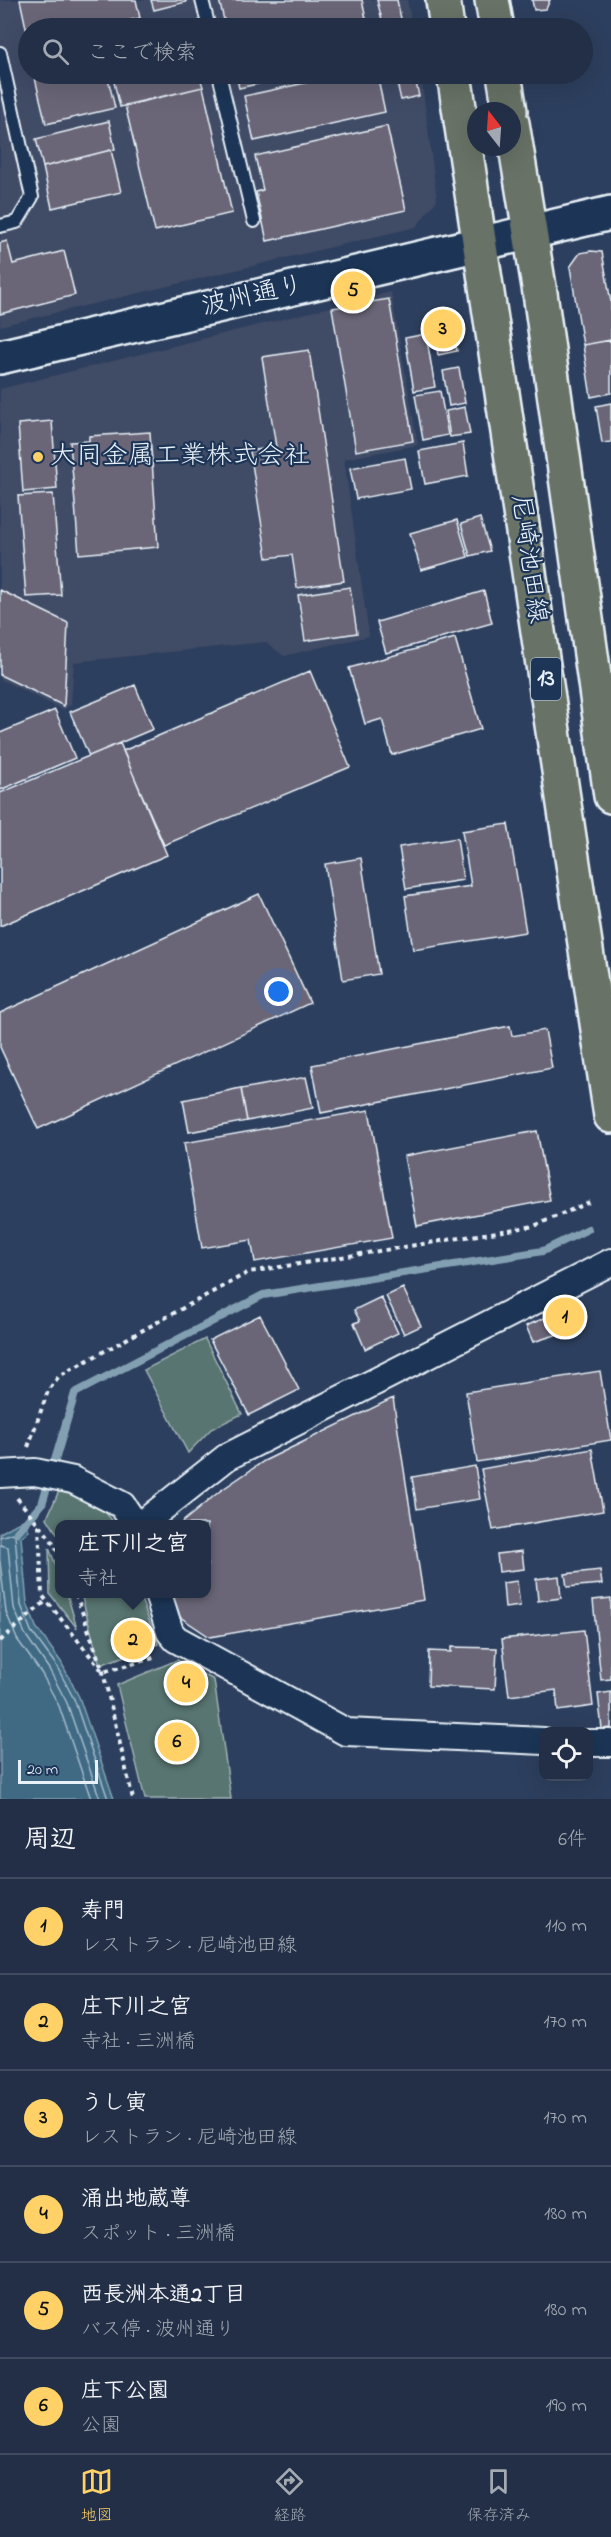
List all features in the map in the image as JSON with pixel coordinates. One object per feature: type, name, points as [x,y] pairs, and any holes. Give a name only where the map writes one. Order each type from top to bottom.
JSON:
[{"type":"main road","points":[[443,0],[446,18]]},
{"type":"main road","points":[[492,0],[495,18]]},
{"type":"main road","name":"尼崎池田線","points":[[456,84],[611,1116]]},
{"type":"main road","points":[[506,84],[509,102]]},
{"type":"main road","name":"尼崎池田線","points":[[517,156],[605,714],[611,796]]},
{"type":"street","name":"波州通り","points":[[0,357],[611,213]]},
{"type":"street","points":[[147,1520],[227,1457],[611,1262]]},
{"type":"street","points":[[0,1474],[33,1464],[73,1480],[122,1505],[132,1520]]},
{"type":"street","points":[[160,1598],[170,1632],[176,1638],[346,1732],[539,1741]]},
{"type":"street","points":[[593,1743],[611,1743]]},
{"type":"lane","points":[[202,0],[206,18]]},
{"type":"lane","points":[[0,53],[32,197],[17,222],[0,226]]},
{"type":"lane","points":[[221,84],[254,221]]},
{"type":"path","points":[[33,1464],[48,1390],[59,1376],[249,1272],[534,1226],[592,1202]]},
{"type":"path","points":[[25,1505],[55,1548]]},
{"type":"path","points":[[39,1525],[42,1595],[103,1672]]},
{"type":"path","points":[[78,1598],[103,1672],[134,1799]]},
{"type":"path","points":[[0,1641],[46,1601]]},
{"type":"path","points":[[103,1672],[163,1655],[176,1638]]},
{"type":"shaded area","points":[[0,0],[407,0],[411,18],[18,18],[18,84],[422,84],[437,200],[416,227],[0,326]]},
{"type":"shaded area","points":[[391,292],[418,445],[344,459],[369,636],[284,656],[265,642],[74,662],[71,705],[63,710],[0,679],[0,389]]},
{"type":"green space","points":[[205,1339],[242,1414],[211,1429],[188,1453],[144,1370]]},
{"type":"green space","points":[[59,1491],[97,1502],[112,1520],[55,1520],[55,1531],[47,1518]]},
{"type":"green space","points":[[49,1548],[55,1563],[55,1598],[68,1598],[77,1628],[50,1594]]},
{"type":"green space","points":[[82,1598],[141,1598],[158,1644],[100,1665]]},
{"type":"green space","points":[[177,1660],[214,1680],[231,1799],[145,1799],[117,1685]]},
{"type":"water","points":[[23,1520],[29,1531],[21,1537],[27,1603],[36,1627],[61,1662],[79,1697],[114,1799],[0,1799],[0,1533]]},
{"type":"building","points":[[20,0],[136,0],[140,18],[24,18]]},
{"type":"building","points":[[151,0],[186,0],[186,2],[154,10]]},
{"type":"building","points":[[219,0],[362,0],[366,18],[224,18]]},
{"type":"building","points":[[377,0],[397,0],[401,18],[382,18]]},
{"type":"building","points":[[532,0],[550,0],[546,9],[534,10]]},
{"type":"building","points":[[36,84],[109,84],[115,108],[46,124]]},
{"type":"building","points":[[114,84],[202,84],[203,87],[120,107]]},
{"type":"building","points":[[238,84],[258,84],[239,88]]},
{"type":"building","points":[[300,84],[379,84],[385,112],[254,141],[244,96]]},
{"type":"building","points":[[397,84],[416,84],[419,96],[401,100]]},
{"type":"building","points":[[203,87],[232,213],[155,231],[125,105]]},
{"type":"building","points":[[109,121],[115,149],[43,167],[36,139]]},
{"type":"building","points":[[387,126],[406,210],[267,241],[256,192],[263,190],[255,156]]},
{"type":"building","points":[[111,150],[121,192],[52,208],[43,167]]},
{"type":"building","points":[[7,241],[13,264],[64,251],[75,295],[0,314],[0,243]]},
{"type":"building","points":[[602,252],[611,302],[611,340],[583,345],[570,267],[580,253]]},
{"type":"building","points":[[389,299],[413,441],[356,451],[332,308]]},
{"type":"building","points":[[451,317],[457,351],[438,355],[432,320]]},
{"type":"building","points":[[426,334],[435,387],[414,391],[405,338]]},
{"type":"building","points":[[611,340],[611,393],[591,397],[583,345]]},
{"type":"building","points":[[309,350],[344,581],[297,588],[292,555],[267,558],[250,451],[276,447],[262,357]]},
{"type":"building","points":[[459,368],[465,403],[449,406],[443,371]]},
{"type":"building","points":[[440,391],[448,435],[423,440],[415,395]]},
{"type":"building","points":[[611,403],[611,442],[602,443],[596,406]]},
{"type":"building","points":[[465,407],[470,434],[450,437],[446,411]]},
{"type":"building","name":"大同金属工業株式会社","points":[[52,421],[57,489],[23,492],[18,424]]},
{"type":"building","points":[[150,432],[158,547],[79,554],[70,442],[89,441],[89,436]]},
{"type":"building","points":[[463,443],[468,476],[425,484],[419,451]]},
{"type":"building","points":[[405,458],[411,489],[356,499],[350,468]]},
{"type":"building","points":[[53,494],[61,595],[26,597],[18,496]]},
{"type":"building","points":[[480,518],[490,551],[470,556],[461,524]]},
{"type":"building","points":[[457,520],[468,557],[421,570],[410,533]]},
{"type":"building","points":[[350,587],[357,633],[305,641],[298,595]]},
{"type":"building","points":[[0,590],[68,623],[64,706],[0,675]]},
{"type":"building","points":[[484,591],[492,623],[386,653],[377,622]]},
{"type":"building","points":[[455,638],[481,729],[392,755],[382,719],[365,724],[349,668]]},
{"type":"building","points":[[310,671],[350,767],[164,845],[123,751]]},
{"type":"building","points":[[135,685],[153,729],[89,756],[70,712]]},
{"type":"building","points":[[55,710],[75,758],[0,790],[0,733]]},
{"type":"building","points":[[120,743],[167,855],[0,926],[0,793]]},
{"type":"building","points":[[508,824],[526,932],[413,950],[405,896],[471,886],[462,831]]},
{"type":"building","points":[[457,838],[463,880],[406,889],[399,847]]},
{"type":"building","points":[[361,858],[379,974],[343,980],[325,864]]},
{"type":"building","points":[[259,894],[310,1003],[38,1129],[0,1047],[0,1013]]},
{"type":"building","points":[[510,1026],[512,1036],[545,1030],[552,1068],[321,1113],[312,1065]]},
{"type":"building","points":[[306,1077],[313,1108],[247,1121],[241,1089]]},
{"type":"building","points":[[241,1088],[247,1121],[189,1132],[183,1100]]},
{"type":"building","points":[[369,1110],[392,1238],[255,1262],[251,1240],[202,1248],[184,1143]]},
{"type":"building","points":[[537,1131],[550,1200],[417,1226],[404,1156]]},
{"type":"building","points":[[403,1288],[421,1326],[404,1334],[386,1296]]},
{"type":"building","points":[[381,1297],[398,1333],[365,1349],[354,1323],[360,1321],[354,1310]]},
{"type":"building","points":[[579,1303],[584,1326],[533,1342],[526,1326]]},
{"type":"building","points":[[260,1315],[299,1390],[249,1415],[210,1340]]},
{"type":"building","points":[[600,1371],[611,1440],[477,1462],[466,1392]]},
{"type":"building","points":[[393,1398],[424,1600],[210,1637],[180,1617],[173,1598],[211,1598],[211,1520],[185,1520],[220,1491],[264,1461]]},
{"type":"building","points":[[592,1449],[603,1511],[493,1530],[481,1469]]},
{"type":"building","points":[[475,1466],[480,1499],[417,1509],[412,1477]]},
{"type":"building","points":[[522,1551],[524,1569],[499,1572],[497,1554]]},
{"type":"building","points":[[600,1570],[602,1584],[567,1587],[565,1574]]},
{"type":"building","points":[[559,1576],[561,1598],[538,1601],[536,1579]]},
{"type":"building","points":[[517,1581],[520,1606],[505,1608],[503,1583]]},
{"type":"building","points":[[611,1598],[611,1679],[601,1680],[593,1600]]},
{"type":"building","points":[[584,1630],[593,1706],[558,1711],[556,1690],[509,1696],[502,1639]]},
{"type":"building","points":[[451,1647],[497,1648],[495,1689],[428,1686],[429,1651],[451,1652]]},
{"type":"building","points":[[611,1692],[611,1728],[602,1729],[598,1694]]},
{"type":"waterway","points":[[17,1532],[42,1504],[75,1393],[263,1295],[543,1251],[588,1229]]},
{"type":"place","name":"西長洲本通2丁目","points":[[353,291]]},
{"type":"place","name":"うし寅","points":[[443,329]]},
{"type":"place","name":"大同金属工業株式会社","points":[[38,457]]},
{"type":"place","name":"寿門","points":[[565,1317]]},
{"type":"place","name":"庄下川之宮","points":[[133,1640]]},
{"type":"place","name":"涌出地蔵尊","points":[[186,1683]]},
{"type":"place","name":"庄下公園","points":[[177,1742]]}]
